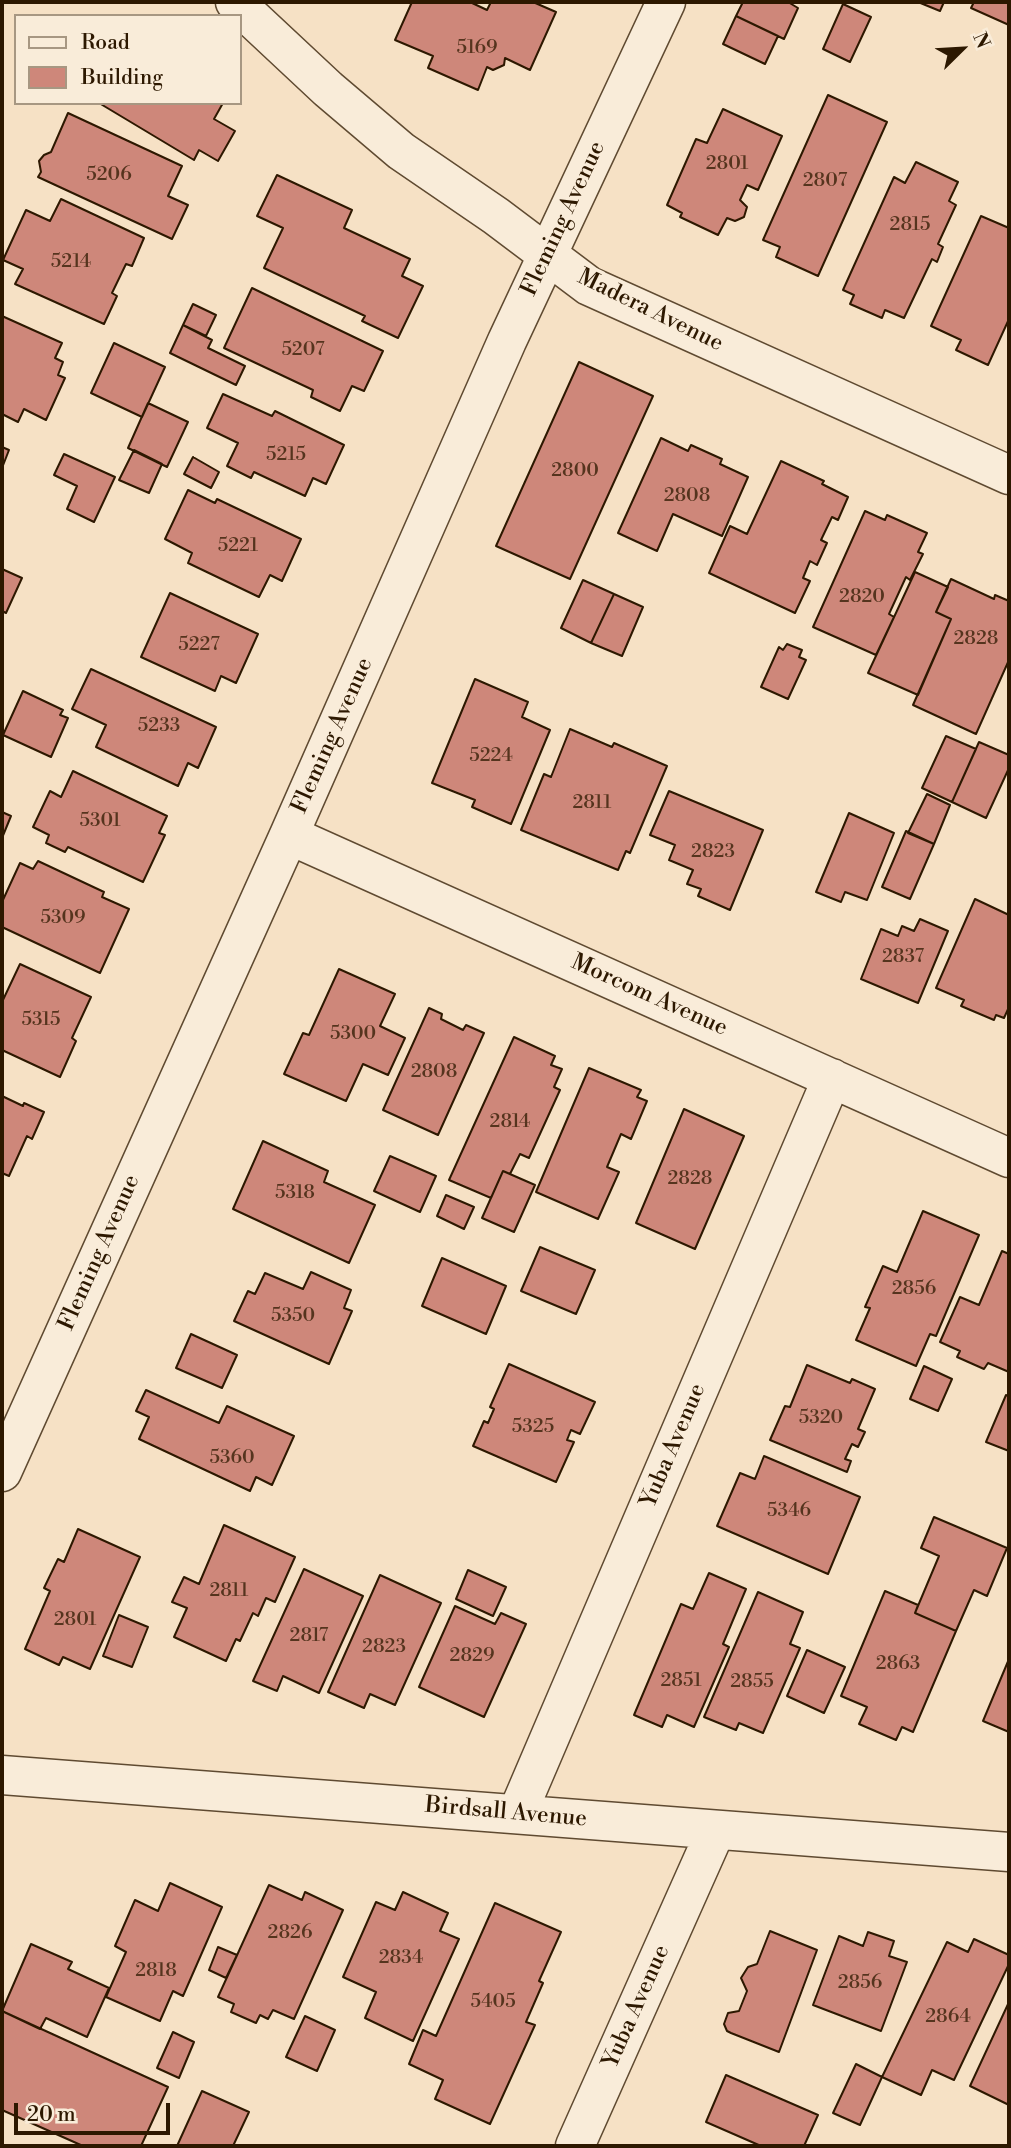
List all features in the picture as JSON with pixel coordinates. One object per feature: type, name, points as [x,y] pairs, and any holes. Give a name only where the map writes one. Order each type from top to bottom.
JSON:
[{"type":"street","name":"Madera Avenue","points":[[235,2],[328,89],[401,151],[496,216],[589,286],[1009,475]]},
{"type":"street","name":"Fleming Avenue","points":[[2,1472],[547,255],[666,2]]},
{"type":"street","name":"Morcom Avenue","points":[[289,835],[1009,1158]]},
{"type":"street","name":"Yuba Avenue","points":[[517,1814],[832,1078]]},
{"type":"street","name":"Birdsall Avenue","points":[[2,1775],[1009,1852]]},
{"type":"street","name":"Yuba Avenue","points":[[575,2146],[716,1830]]},
{"type":"building","points":[[412,2],[470,2],[487,10],[491,2],[533,2],[556,12],[530,70],[505,58],[504,65],[493,70],[487,67],[478,90],[428,68],[433,56],[395,40]]},
{"type":"building","points":[[743,2],[788,2],[798,8],[784,39],[736,16]]},
{"type":"building","points":[[918,2],[944,2],[940,11]]},
{"type":"building","points":[[974,2],[1009,2],[1009,25],[971,8]]},
{"type":"building","points":[[843,4],[871,17],[850,62],[823,49]]},
{"type":"building","points":[[736,16],[778,36],[765,64],[723,44]]},
{"type":"building","points":[[828,95],[887,122],[818,276],[776,257],[780,247],[763,240]]},
{"type":"building","points":[[102,105],[222,105],[214,119],[235,131],[218,161],[199,150],[194,160]]},
{"type":"building","points":[[723,109],[782,136],[758,190],[747,185],[740,200],[747,207],[744,217],[735,221],[727,218],[718,235],[680,217],[682,213],[667,205],[696,139],[707,143]]},
{"type":"building","points":[[68,113],[182,166],[168,196],[188,205],[172,239],[38,177],[41,172],[39,161],[51,152]]},
{"type":"building","points":[[916,162],[958,182],[949,201],[956,205],[938,244],[943,247],[937,262],[932,259],[904,318],[885,310],[882,318],[850,304],[854,295],[843,290],[894,177],[905,183]]},
{"type":"building","points":[[277,175],[352,210],[344,228],[410,259],[402,276],[423,286],[398,338],[362,321],[365,316],[264,268],[283,228],[257,216]]},
{"type":"building","points":[[61,199],[144,238],[132,266],[126,264],[112,293],[117,296],[104,324],[15,284],[23,269],[3,260],[26,210],[50,221]]},
{"type":"building","points":[[981,216],[1009,228],[1009,319],[988,365],[956,350],[961,340],[931,326]]},
{"type":"building","points":[[252,288],[383,351],[364,391],[352,386],[340,411],[311,397],[313,390],[224,348]]},
{"type":"building","points":[[193,304],[216,315],[206,336],[183,325]]},
{"type":"building","points":[[2,316],[62,343],[55,358],[63,362],[58,375],[65,378],[46,420],[24,409],[18,422],[2,414]]},
{"type":"building","points":[[183,325],[212,340],[208,348],[245,366],[236,385],[170,353]]},
{"type":"building","points":[[114,343],[165,367],[142,417],[91,393]]},
{"type":"building","points":[[579,362],[653,396],[570,579],[496,546]]},
{"type":"building","points":[[223,394],[272,416],[275,411],[344,445],[326,484],[313,478],[305,496],[254,472],[251,478],[227,466],[238,443],[207,428]]},
{"type":"building","points":[[148,403],[188,422],[167,467],[128,448]]},
{"type":"building","points":[[661,438],[688,451],[691,445],[722,459],[720,464],[748,477],[722,536],[673,514],[657,551],[618,533]]},
{"type":"building","points":[[2,447],[9,450],[2,468]]},
{"type":"building","points":[[134,450],[162,464],[149,493],[119,480]]},
{"type":"building","points":[[64,454],[115,477],[94,522],[67,509],[77,486],[54,475]]},
{"type":"building","points":[[193,457],[219,472],[211,488],[184,474]]},
{"type":"building","points":[[781,461],[824,481],[822,484],[848,497],[838,520],[832,517],[821,540],[827,543],[817,565],[810,561],[803,578],[810,581],[795,613],[709,573],[730,526],[747,534]]},
{"type":"building","points":[[188,490],[215,503],[217,499],[301,539],[282,581],[270,575],[259,597],[188,563],[192,553],[165,539]]},
{"type":"building","points":[[865,511],[885,520],[887,515],[927,533],[918,552],[923,554],[910,580],[906,577],[889,614],[894,617],[876,655],[813,627]]},
{"type":"building","points":[[2,569],[22,578],[6,613],[2,611]]},
{"type":"building","points":[[915,572],[948,587],[936,612],[951,619],[918,695],[868,673]]},
{"type":"building","points":[[951,579],[994,599],[995,595],[1009,601],[1009,660],[976,734],[913,705],[951,619],[936,612]]},
{"type":"building","points":[[583,580],[614,594],[591,643],[561,628]]},
{"type":"building","points":[[170,593],[258,634],[236,683],[221,676],[215,691],[141,657]]},
{"type":"building","points":[[614,594],[643,607],[622,656],[591,643]]},
{"type":"building","points":[[787,644],[802,650],[799,657],[806,660],[788,699],[761,687],[779,647],[783,650]]},
{"type":"building","points":[[91,669],[216,727],[198,768],[188,763],[178,786],[96,747],[106,725],[72,709]]},
{"type":"building","points":[[475,679],[528,702],[522,717],[550,730],[511,824],[472,807],[475,800],[432,783]]},
{"type":"building","points":[[23,691],[63,710],[60,715],[68,718],[51,757],[3,735]]},
{"type":"building","points":[[570,729],[612,747],[614,743],[667,766],[630,853],[626,851],[618,870],[521,830],[544,774],[551,777]]},
{"type":"building","points":[[946,736],[976,749],[952,802],[922,788]]},
{"type":"building","points":[[979,742],[1009,755],[1009,768],[986,818],[952,802]]},
{"type":"building","points":[[73,771],[167,816],[159,833],[165,835],[143,882],[68,847],[65,852],[46,843],[49,835],[33,827],[50,791],[61,797]]},
{"type":"building","points":[[669,791],[763,830],[730,910],[698,896],[701,889],[687,884],[693,870],[669,860],[675,845],[650,835]]},
{"type":"building","points":[[927,794],[950,805],[934,844],[908,833]]},
{"type":"building","points":[[2,812],[11,816],[2,838]]},
{"type":"building","points":[[849,813],[894,833],[867,900],[845,892],[841,902],[816,892]]},
{"type":"building","points":[[906,831],[934,844],[910,899],[882,887]]},
{"type":"building","points":[[38,861],[104,892],[102,897],[129,909],[100,973],[2,927],[2,902],[20,863],[33,869]]},
{"type":"building","points":[[975,899],[1009,915],[1009,1007],[1004,1018],[996,1015],[994,1020],[961,1006],[964,1000],[936,988]]},
{"type":"building","points":[[920,919],[948,931],[918,1003],[861,979],[881,929],[898,936],[902,926],[914,931]]},
{"type":"building","points":[[20,964],[91,997],[72,1038],[76,1041],[60,1077],[2,1050],[2,1002]]},
{"type":"building","points":[[339,969],[395,994],[380,1026],[405,1038],[388,1075],[363,1064],[346,1101],[284,1074],[303,1033],[309,1035]]},
{"type":"building","points":[[429,1008],[442,1014],[441,1019],[463,1030],[466,1025],[484,1033],[438,1135],[383,1110]]},
{"type":"building","points":[[514,1037],[555,1056],[551,1065],[562,1069],[554,1087],[560,1090],[529,1158],[520,1154],[510,1174],[503,1171],[491,1198],[449,1180]]},
{"type":"building","points":[[589,1068],[641,1090],[637,1097],[647,1101],[631,1139],[621,1134],[607,1167],[619,1172],[598,1219],[536,1192]]},
{"type":"building","points":[[2,1096],[44,1112],[32,1139],[27,1136],[9,1176],[2,1173]]},
{"type":"building","points":[[684,1109],[744,1136],[695,1249],[636,1223]]},
{"type":"building","points":[[263,1141],[328,1171],[324,1182],[375,1205],[349,1263],[233,1209]]},
{"type":"building","points":[[390,1156],[436,1176],[420,1212],[374,1191]]},
{"type":"building","points":[[503,1171],[535,1185],[514,1232],[482,1218]]},
{"type":"building","points":[[446,1195],[474,1207],[464,1229],[437,1216]]},
{"type":"building","points":[[923,1211],[979,1235],[936,1336],[930,1334],[916,1366],[856,1340],[870,1308],[865,1307],[883,1266],[897,1272]]},
{"type":"building","points":[[540,1247],[595,1270],[576,1314],[521,1291]]},
{"type":"building","points":[[1002,1251],[1009,1254],[1009,1372],[988,1363],[984,1369],[957,1357],[960,1351],[940,1342],[960,1297],[979,1305]]},
{"type":"building","points":[[442,1258],[506,1286],[486,1334],[422,1306]]},
{"type":"building","points":[[311,1272],[351,1290],[344,1308],[352,1311],[329,1364],[234,1321],[248,1291],[255,1294],[265,1273],[303,1289]]},
{"type":"building","points":[[191,1334],[237,1355],[222,1388],[176,1368]]},
{"type":"building","points":[[509,1364],[595,1402],[580,1434],[571,1430],[567,1440],[574,1442],[556,1482],[473,1446],[484,1421],[488,1423],[494,1409],[490,1407]]},
{"type":"building","points":[[807,1365],[850,1383],[852,1379],[875,1389],[858,1429],[865,1432],[858,1447],[852,1444],[845,1459],[851,1461],[847,1472],[770,1440],[785,1406],[790,1407]]},
{"type":"building","points":[[924,1366],[952,1379],[938,1411],[910,1399]]},
{"type":"building","points":[[146,1390],[219,1423],[227,1406],[294,1436],[272,1485],[256,1477],[250,1491],[139,1439],[149,1417],[136,1411]]},
{"type":"building","points":[[1006,1395],[1009,1396],[1009,1451],[986,1442]]},
{"type":"building","points":[[764,1456],[860,1497],[828,1574],[717,1526],[740,1473],[755,1479]]},
{"type":"building","points":[[934,1517],[1007,1548],[987,1596],[974,1590],[956,1631],[915,1613],[939,1556],[921,1548]]},
{"type":"building","points":[[224,1525],[295,1557],[275,1602],[266,1598],[258,1616],[253,1613],[240,1641],[236,1639],[226,1661],[174,1637],[187,1608],[172,1602],[184,1577],[199,1584]]},
{"type":"building","points":[[78,1529],[140,1557],[90,1669],[63,1657],[59,1665],[25,1649],[50,1591],[44,1588],[58,1559],[64,1562]]},
{"type":"building","points":[[304,1569],[363,1596],[319,1693],[283,1676],[277,1691],[253,1681]]},
{"type":"building","points":[[468,1570],[506,1587],[493,1616],[456,1599]]},
{"type":"building","points":[[709,1573],[746,1589],[723,1644],[729,1647],[694,1727],[667,1715],[662,1727],[634,1715],[681,1604],[693,1609]]},
{"type":"building","points":[[380,1575],[441,1603],[395,1705],[370,1694],[364,1708],[328,1692]]},
{"type":"building","points":[[885,1591],[918,1605],[915,1613],[956,1631],[913,1732],[902,1727],[896,1740],[859,1724],[867,1707],[841,1696]]},
{"type":"building","points":[[758,1592],[803,1612],[790,1644],[800,1648],[763,1733],[739,1723],[736,1730],[704,1717]]},
{"type":"building","points":[[455,1606],[495,1624],[501,1613],[526,1624],[484,1717],[419,1687]]},
{"type":"building","points":[[119,1615],[148,1627],[132,1667],[103,1656]]},
{"type":"building","points":[[807,1650],[845,1667],[824,1713],[787,1696]]},
{"type":"building","points":[[1009,1659],[1009,1732],[983,1721]]},
{"type":"building","points":[[170,1883],[222,1907],[183,1996],[173,1991],[160,2021],[106,1997],[126,1952],[115,1946],[135,1900],[158,1911]]},
{"type":"building","points":[[269,1885],[302,1900],[305,1892],[343,1910],[294,2019],[273,2010],[268,2019],[260,2015],[256,2023],[231,2012],[234,2004],[218,1997]]},
{"type":"building","points":[[403,1892],[448,1913],[440,1931],[459,1939],[413,2041],[365,2018],[376,1992],[343,1977],[376,1902],[395,1910]]},
{"type":"building","points":[[495,1903],[561,1932],[539,1981],[543,1983],[526,2022],[535,2025],[490,2124],[435,2099],[443,2080],[409,2064],[423,2030],[436,2036]]},
{"type":"building","points":[[770,1931],[817,1950],[779,2052],[727,2031],[724,2024],[728,2013],[739,2011],[747,1991],[741,1978],[748,1967],[757,1964]]},
{"type":"building","points":[[868,1932],[894,1941],[889,1956],[907,1962],[881,2031],[813,2005],[839,1936],[863,1946]]},
{"type":"building","points":[[974,1939],[1009,1955],[1009,1964],[954,2080],[932,2070],[921,2095],[882,2077],[947,1942],[968,1952]]},
{"type":"building","points":[[31,1944],[72,1962],[68,1969],[109,1988],[87,2037],[46,2018],[40,2029],[2,2011]]},
{"type":"building","points":[[218,1947],[237,1955],[226,1978],[209,1970]]},
{"type":"building","points":[[1009,2002],[1009,2105],[970,2086]]},
{"type":"building","points":[[2,2011],[168,2087],[141,2146],[83,2146],[2,2110]]},
{"type":"building","points":[[305,2016],[335,2030],[317,2071],[286,2057]]},
{"type":"building","points":[[173,2032],[194,2042],[179,2078],[157,2068]]},
{"type":"building","points":[[856,2064],[882,2077],[860,2125],[833,2113]]},
{"type":"building","points":[[726,2075],[818,2115],[804,2146],[761,2146],[706,2122]]},
{"type":"building","points":[[202,2091],[249,2112],[233,2146],[177,2146]]}]
